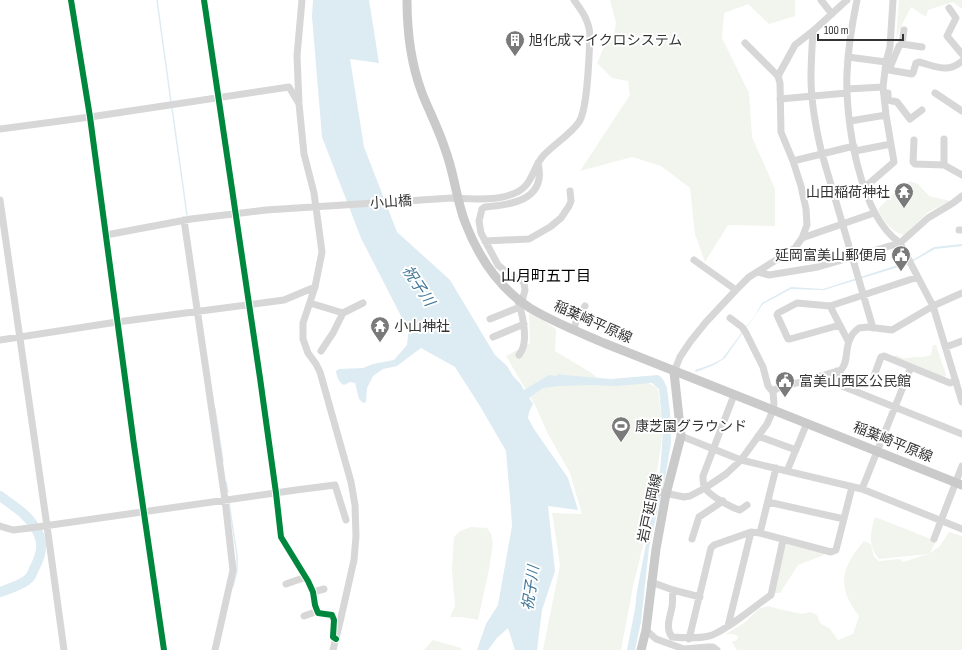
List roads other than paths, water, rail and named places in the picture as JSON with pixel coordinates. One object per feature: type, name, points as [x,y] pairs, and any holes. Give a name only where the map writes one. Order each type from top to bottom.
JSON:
[{"type":"main road","name":"稲葉崎平原線","points":[[407,0],[407,19],[411,50],[416,71],[421,91],[445,148],[455,198],[475,246],[499,281],[520,302],[555,322],[674,372],[959,484]]},
{"type":"main road","name":"岩戸延岡線","points":[[641,650],[646,630],[653,561],[666,494],[681,436],[674,372]]},
{"type":"street","points":[[72,0],[90,117],[117,322],[164,650]]},
{"type":"street","points":[[204,0],[249,303],[281,537],[306,577],[313,592],[318,613],[332,615],[334,620],[333,637],[336,639]]},
{"type":"street","points":[[302,0],[297,56],[299,104],[304,154],[316,206],[322,252],[315,287],[303,323],[303,339],[308,353],[320,372],[351,482],[355,505],[356,536],[354,560],[333,650]]},
{"type":"street","points":[[507,205],[506,197],[522,189],[531,178],[544,156],[578,124],[585,111],[590,36],[589,25],[586,17],[574,0]]},
{"type":"street","points":[[821,0],[832,14]]},
{"type":"street","points":[[778,76],[795,45],[847,0]]},
{"type":"street","points":[[857,0],[849,42],[847,91],[854,148],[864,188],[874,213],[892,238],[900,243],[933,306],[962,402]]},
{"type":"street","points":[[864,188],[894,162],[883,87],[886,62],[890,47],[893,0]]},
{"type":"street","points":[[949,8],[956,18],[947,36],[962,54]]},
{"type":"street","points":[[889,70],[899,46],[902,44],[904,30]]},
{"type":"street","points":[[813,31],[811,65],[812,96],[822,154],[873,328]]},
{"type":"street","points":[[674,372],[680,357],[706,322],[749,278],[791,252],[802,238],[807,225],[806,209],[801,186],[781,132],[780,83],[778,76],[745,43]]},
{"type":"street","points":[[902,44],[922,47]]},
{"type":"street","points":[[890,47],[893,49],[887,82],[888,100],[897,102],[910,119],[922,110]]},
{"type":"street","points":[[848,57],[886,62]]},
{"type":"street","points":[[889,70],[912,74],[916,63],[919,62],[938,68],[956,68],[962,61]]},
{"type":"street","points":[[0,129],[289,87],[299,104]]},
{"type":"street","points":[[780,99],[883,87]]},
{"type":"street","points":[[935,93],[962,112]]},
{"type":"street","points":[[850,121],[886,115]]},
{"type":"street","points":[[944,139],[944,165]]},
{"type":"street","points":[[914,140],[913,162],[915,164],[944,165],[962,175]]},
{"type":"street","points":[[793,161],[854,148],[891,144]]},
{"type":"street","points":[[519,355],[522,350],[524,324],[520,302],[525,290],[524,283],[521,280],[511,276],[498,265],[481,233],[479,221],[482,209],[485,207],[507,205],[521,200],[534,192],[540,172],[538,164]]},
{"type":"street","points":[[485,241],[529,239],[550,227],[561,218],[569,206],[570,191]]},
{"type":"street","points":[[758,272],[769,275],[818,268],[900,243],[928,218],[962,196]]},
{"type":"street","name":"小山橋","points":[[106,235],[184,220],[236,213],[316,206],[455,198],[506,197]]},
{"type":"street","points":[[0,200],[20,337],[44,526],[64,650]]},
{"type":"street","points":[[802,238],[874,213]]},
{"type":"street","points":[[184,220],[225,500],[233,570],[215,650]]},
{"type":"street","points":[[694,260],[736,290]]},
{"type":"street","points":[[840,325],[788,339],[778,313],[797,303],[830,306],[918,278]]},
{"type":"street","points":[[0,340],[249,303],[284,300],[315,287]]},
{"type":"street","points":[[774,392],[779,388],[838,372],[844,368],[848,342],[859,328],[892,330],[933,306],[962,293]]},
{"type":"street","points":[[490,319],[520,302]]},
{"type":"street","points":[[310,303],[344,313]]},
{"type":"street","points":[[321,351],[344,313],[364,303]]},
{"type":"street","points":[[574,330],[576,321],[585,306]]},
{"type":"street","points":[[830,306],[848,342]]},
{"type":"street","points":[[655,492],[684,497],[690,496],[705,488],[726,474],[741,460],[767,424],[774,404],[774,392],[768,386],[763,367],[744,331],[730,318]]},
{"type":"street","points":[[493,337],[524,324]]},
{"type":"street","points":[[946,347],[962,341]]},
{"type":"street","points":[[874,376],[881,357],[884,356],[950,383],[956,382]]},
{"type":"street","points":[[862,489],[911,367]]},
{"type":"street","points":[[838,372],[839,381],[842,386],[962,434]]},
{"type":"street","points":[[734,395],[703,476],[705,488],[712,495],[740,510],[747,505]]},
{"type":"street","points":[[787,471],[807,423]]},
{"type":"street","points":[[681,436],[741,460],[862,489],[962,528]]},
{"type":"street","points":[[758,436],[796,450]]},
{"type":"street","points":[[934,539],[941,520],[959,484],[962,466]]},
{"type":"street","points":[[760,533],[776,468]]},
{"type":"street","points":[[0,526],[13,530],[30,528],[335,485],[346,520]]},
{"type":"street","points":[[689,639],[711,548],[714,545],[751,532],[760,533],[831,552],[836,550],[852,487]]},
{"type":"street","points":[[692,540],[699,517],[723,501]]},
{"type":"street","points":[[768,502],[844,519]]},
{"type":"street","points":[[728,626],[751,532]]},
{"type":"street","points":[[673,590],[672,607],[668,620],[670,634],[672,637],[689,639],[710,636],[728,626],[771,594],[784,540]]},
{"type":"street","points":[[286,584],[306,577]]},
{"type":"street","points":[[651,582],[673,590],[700,597]]},
{"type":"street","points":[[313,592],[324,589]]},
{"type":"street","points":[[304,616],[318,611]]},
{"type":"street","points":[[646,630],[656,639],[684,649],[713,647],[717,650]]},
{"type":"water","name":"祝子川","points":[[313,0],[369,0],[379,63],[350,59],[364,147],[397,232],[450,280],[495,355],[507,366],[524,390],[549,375],[557,376],[557,374],[611,379],[658,375],[664,381],[667,388],[670,412],[671,443],[666,473],[649,548],[641,622],[635,650],[627,650],[660,471],[663,433],[659,389],[652,383],[615,386],[558,386],[543,388],[529,398],[533,404],[528,418],[568,478],[578,510],[548,506],[555,571],[542,610],[537,650],[515,650],[508,628],[497,638],[488,650],[477,650],[486,624],[498,605],[512,526],[506,451],[455,367],[421,348],[397,366],[383,369],[373,376],[367,388],[366,402],[363,403],[359,399],[355,383],[350,382],[344,385],[338,379],[336,371],[339,369],[363,368],[373,364],[394,360],[407,345],[409,326],[401,316],[361,238],[322,137],[312,16]]},
{"type":"water","points":[[962,244],[962,246],[935,249],[908,264],[824,290],[791,289],[763,304],[725,358],[714,365],[696,372],[695,370],[722,359],[755,315],[762,303],[791,287],[823,289],[907,262],[934,247]]},
{"type":"waterway","points":[[157,0],[171,102]]},
{"type":"waterway","points":[[172,108],[187,215]]},
{"type":"waterway","points":[[215,409],[223,461]]},
{"type":"waterway","points":[[226,482],[228,492]]},
{"type":"waterway","points":[[0,496],[31,521],[40,537],[41,542],[39,558],[28,580],[0,592]]},
{"type":"waterway","points":[[229,503],[237,555],[237,571],[233,586]]},
{"type":"place","name":"旭化成マイクロシステム","points":[[515,57]]},
{"type":"place","name":"山田稲荷神社","points":[[904,209]]},
{"type":"place","name":"延岡富美山郵便局","points":[[901,272]]},
{"type":"place","name":"小山神社","points":[[380,343]]},
{"type":"place","name":"富美山西区公民館","points":[[785,398]]},
{"type":"place","name":"康芝園グラウンド","points":[[621,443]]},
{"type":"district","name":"山月町五丁目","points":[[546,276]]}]
